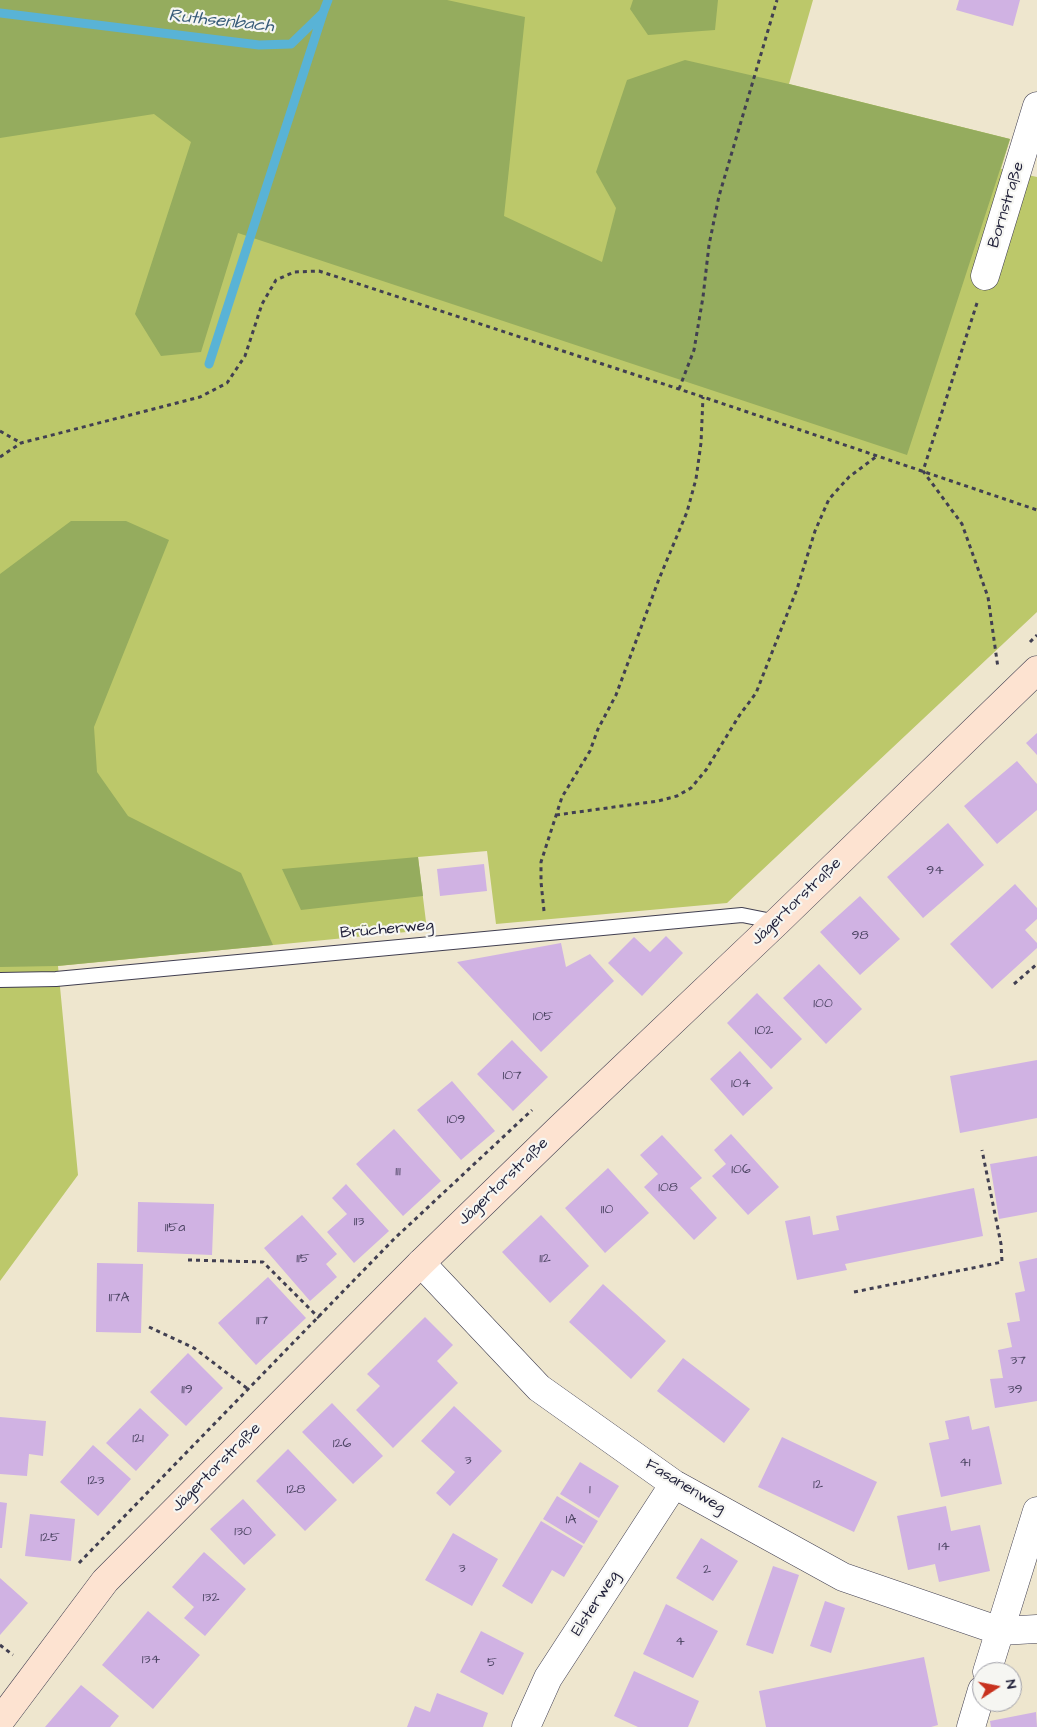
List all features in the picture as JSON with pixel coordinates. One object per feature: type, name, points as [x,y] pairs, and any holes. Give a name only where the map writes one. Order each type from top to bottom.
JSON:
[{"type":"street","name":"Bornstraße","points":[[985,276],[1037,106]]},
{"type":"street","name":"Jägertorstraße","points":[[0,1721],[105,1581],[421,1263],[1037,670]]},
{"type":"street","name":"Fasanenweg","points":[[421,1263],[540,1388],[674,1484],[843,1577],[1000,1631]]},
{"type":"street","name":"Elsterweg","points":[[526,1727],[548,1678],[674,1484]]},
{"type":"street","points":[[990,1662],[1037,1511]]},
{"type":"street","points":[[1000,1631],[1037,1628]]},
{"type":"street","points":[[971,1727],[975,1712]]},
{"type":"lane","name":"Brücherweg","points":[[0,980],[56,979],[742,915],[777,922]]},
{"type":"path","points":[[679,389],[694,350],[703,297],[708,245],[718,196],[777,0]]},
{"type":"path","points":[[0,457],[21,443],[200,397],[227,383],[245,356],[262,304],[276,280],[294,272],[319,271],[679,389],[1037,510]]},
{"type":"path","points":[[923,471],[985,276]]},
{"type":"path","points":[[548,933],[540,882],[541,862],[547,841],[562,797],[590,751],[598,729],[616,695],[659,579],[687,512],[696,479],[701,444],[703,397]]},
{"type":"path","points":[[0,432],[21,443]]},
{"type":"path","points":[[556,815],[658,801],[677,796],[691,788],[706,770],[739,716],[756,693],[798,589],[815,531],[829,499],[849,477],[878,456]]},
{"type":"path","points":[[923,471],[962,524],[988,597],[998,672]]},
{"type":"path","points":[[1014,984],[1037,964]]},
{"type":"path","points":[[854,1292],[1002,1262],[1001,1244],[982,1150]]},
{"type":"path","points":[[188,1260],[263,1262],[318,1317]]},
{"type":"path","points":[[149,1328],[194,1348],[248,1389]]},
{"type":"path","points":[[0,1645],[11,1654]]},
{"type":"green space","points":[[0,0],[813,0],[789,84],[1010,139],[1001,169],[1037,177],[1037,612],[727,903],[496,924],[487,851],[418,857],[427,930],[58,966],[78,1175],[0,1281]]},
{"type":"green space","points":[[0,0],[447,0],[525,17],[504,216],[602,262],[616,208],[596,172],[627,80],[685,60],[1010,139],[907,455],[238,233],[201,352],[161,356],[135,314],[191,142],[154,114],[0,138]]},
{"type":"green space","points":[[633,0],[718,0],[715,30],[648,35],[630,9]]},
{"type":"green space","points":[[71,521],[126,521],[169,540],[94,727],[97,772],[128,816],[241,873],[273,945],[57,966],[0,967],[0,574]]},
{"type":"green space","points":[[418,857],[423,896],[301,910],[282,869]]},
{"type":"building","points":[[959,0],[1020,0],[1013,26],[956,10]]},
{"type":"building","points":[[1037,733],[1037,755],[1026,743]]},
{"type":"building","points":[[1017,761],[1037,784],[1037,810],[997,844],[964,806]]},
{"type":"building","points":[[948,823],[984,865],[923,918],[887,877]]},
{"type":"building","points":[[484,864],[487,891],[440,896],[437,869]]},
{"type":"building","points":[[1015,884],[1037,908],[1037,919],[1025,930],[1037,943],[1037,948],[992,989],[950,944]]},
{"type":"building","points":[[860,896],[900,939],[860,975],[820,932]]},
{"type":"building","points":[[666,936],[683,953],[642,996],[608,963],[634,937],[650,952]]},
{"type":"building","points":[[561,943],[566,967],[590,954],[614,981],[541,1052],[457,962]]},
{"type":"building","points":[[819,964],[862,1009],[826,1044],[783,998]]},
{"type":"building","points":[[757,993],[802,1039],[771,1069],[727,1023]]},
{"type":"building","points":[[512,1040],[548,1077],[513,1111],[477,1074]]},
{"type":"building","points":[[740,1051],[773,1088],[743,1116],[710,1079]]},
{"type":"building","points":[[1037,1060],[1037,1118],[960,1133],[950,1076]]},
{"type":"building","points":[[452,1081],[495,1131],[461,1160],[417,1110]]},
{"type":"building","points":[[394,1129],[441,1181],[403,1216],[356,1164]]},
{"type":"building","points":[[731,1134],[779,1187],[748,1215],[712,1176],[726,1164],[714,1150]]},
{"type":"building","points":[[662,1135],[702,1178],[690,1188],[717,1218],[694,1240],[644,1187],[658,1174],[640,1155]]},
{"type":"building","points":[[1037,1156],[1037,1212],[999,1219],[990,1164]]},
{"type":"building","points":[[608,1168],[649,1213],[605,1253],[565,1208]]},
{"type":"building","points":[[346,1184],[389,1231],[354,1263],[327,1232],[347,1214],[332,1198]]},
{"type":"building","points":[[974,1188],[983,1236],[845,1264],[847,1270],[797,1280],[785,1221],[810,1216],[813,1235],[839,1230],[836,1216]]},
{"type":"building","points":[[138,1202],[214,1204],[212,1255],[137,1252]]},
{"type":"building","points":[[302,1215],[337,1254],[326,1264],[337,1277],[310,1301],[264,1248]]},
{"type":"building","points":[[541,1215],[589,1266],[550,1303],[502,1252]]},
{"type":"building","points":[[1037,1258],[1037,1401],[995,1408],[990,1379],[1003,1378],[998,1350],[1012,1347],[1007,1323],[1020,1321],[1015,1293],[1025,1291],[1019,1262]]},
{"type":"building","points":[[97,1263],[143,1264],[141,1333],[96,1332]]},
{"type":"building","points":[[268,1277],[306,1318],[256,1365],[218,1323]]},
{"type":"building","points":[[603,1284],[666,1341],[631,1379],[569,1322]]},
{"type":"building","points":[[425,1317],[453,1345],[437,1361],[458,1383],[393,1448],[356,1410],[380,1386],[367,1374]]},
{"type":"building","points":[[188,1353],[223,1388],[186,1426],[150,1392]]},
{"type":"building","points":[[683,1358],[750,1409],[724,1443],[657,1391]]},
{"type":"building","points":[[332,1403],[383,1456],[353,1484],[302,1432]]},
{"type":"building","points":[[454,1406],[502,1451],[450,1506],[436,1493],[455,1472],[421,1441]]},
{"type":"building","points":[[140,1408],[169,1435],[136,1471],[106,1443]]},
{"type":"building","points":[[969,1416],[972,1430],[989,1426],[1002,1484],[941,1497],[929,1443],[949,1439],[945,1421]]},
{"type":"building","points":[[0,1417],[46,1421],[43,1456],[29,1454],[27,1476],[0,1474]]},
{"type":"building","points":[[782,1437],[877,1482],[854,1532],[758,1487]]},
{"type":"building","points":[[93,1445],[131,1479],[98,1516],[60,1482]]},
{"type":"building","points":[[288,1449],[337,1500],[305,1531],[256,1481]]},
{"type":"building","points":[[580,1462],[619,1486],[599,1518],[560,1494]]},
{"type":"building","points":[[557,1496],[598,1521],[584,1544],[543,1519]]},
{"type":"building","points":[[243,1499],[276,1535],[244,1565],[210,1529]]},
{"type":"building","points":[[0,1502],[7,1503],[2,1548],[0,1548]]},
{"type":"building","points":[[946,1506],[951,1531],[980,1525],[990,1571],[939,1582],[935,1564],[908,1570],[897,1516]]},
{"type":"building","points":[[30,1514],[75,1519],[71,1561],[25,1556]]},
{"type":"building","points":[[541,1521],[583,1546],[564,1577],[552,1570],[532,1604],[502,1586]]},
{"type":"building","points":[[453,1533],[498,1559],[472,1606],[425,1580]]},
{"type":"building","points":[[701,1538],[738,1561],[713,1601],[676,1578]]},
{"type":"building","points":[[204,1552],[246,1589],[205,1636],[184,1618],[194,1607],[172,1587]]},
{"type":"building","points":[[773,1566],[799,1575],[773,1654],[746,1645]]},
{"type":"building","points":[[0,1578],[28,1603],[0,1635]]},
{"type":"building","points":[[825,1601],[845,1608],[831,1653],[810,1646]]},
{"type":"building","points":[[666,1604],[718,1631],[693,1678],[643,1654]]},
{"type":"building","points":[[148,1611],[200,1655],[153,1709],[102,1665]]},
{"type":"building","points":[[481,1631],[524,1653],[503,1695],[460,1672]]},
{"type":"building","points":[[924,1657],[938,1725],[931,1727],[766,1727],[759,1691]]},
{"type":"building","points":[[634,1671],[699,1701],[688,1727],[638,1727],[614,1716]]},
{"type":"building","points":[[81,1685],[119,1716],[110,1727],[45,1727]]},
{"type":"building","points":[[437,1693],[488,1713],[483,1727],[407,1727],[415,1706],[430,1712]]},
{"type":"building","points":[[1036,1712],[1037,1727],[991,1727],[990,1721]]},
{"type":"waterway","name":"Ruthsenbach","points":[[0,13],[259,45],[291,44],[323,13],[328,0]]},
{"type":"waterway","points":[[209,364],[323,13]]}]
